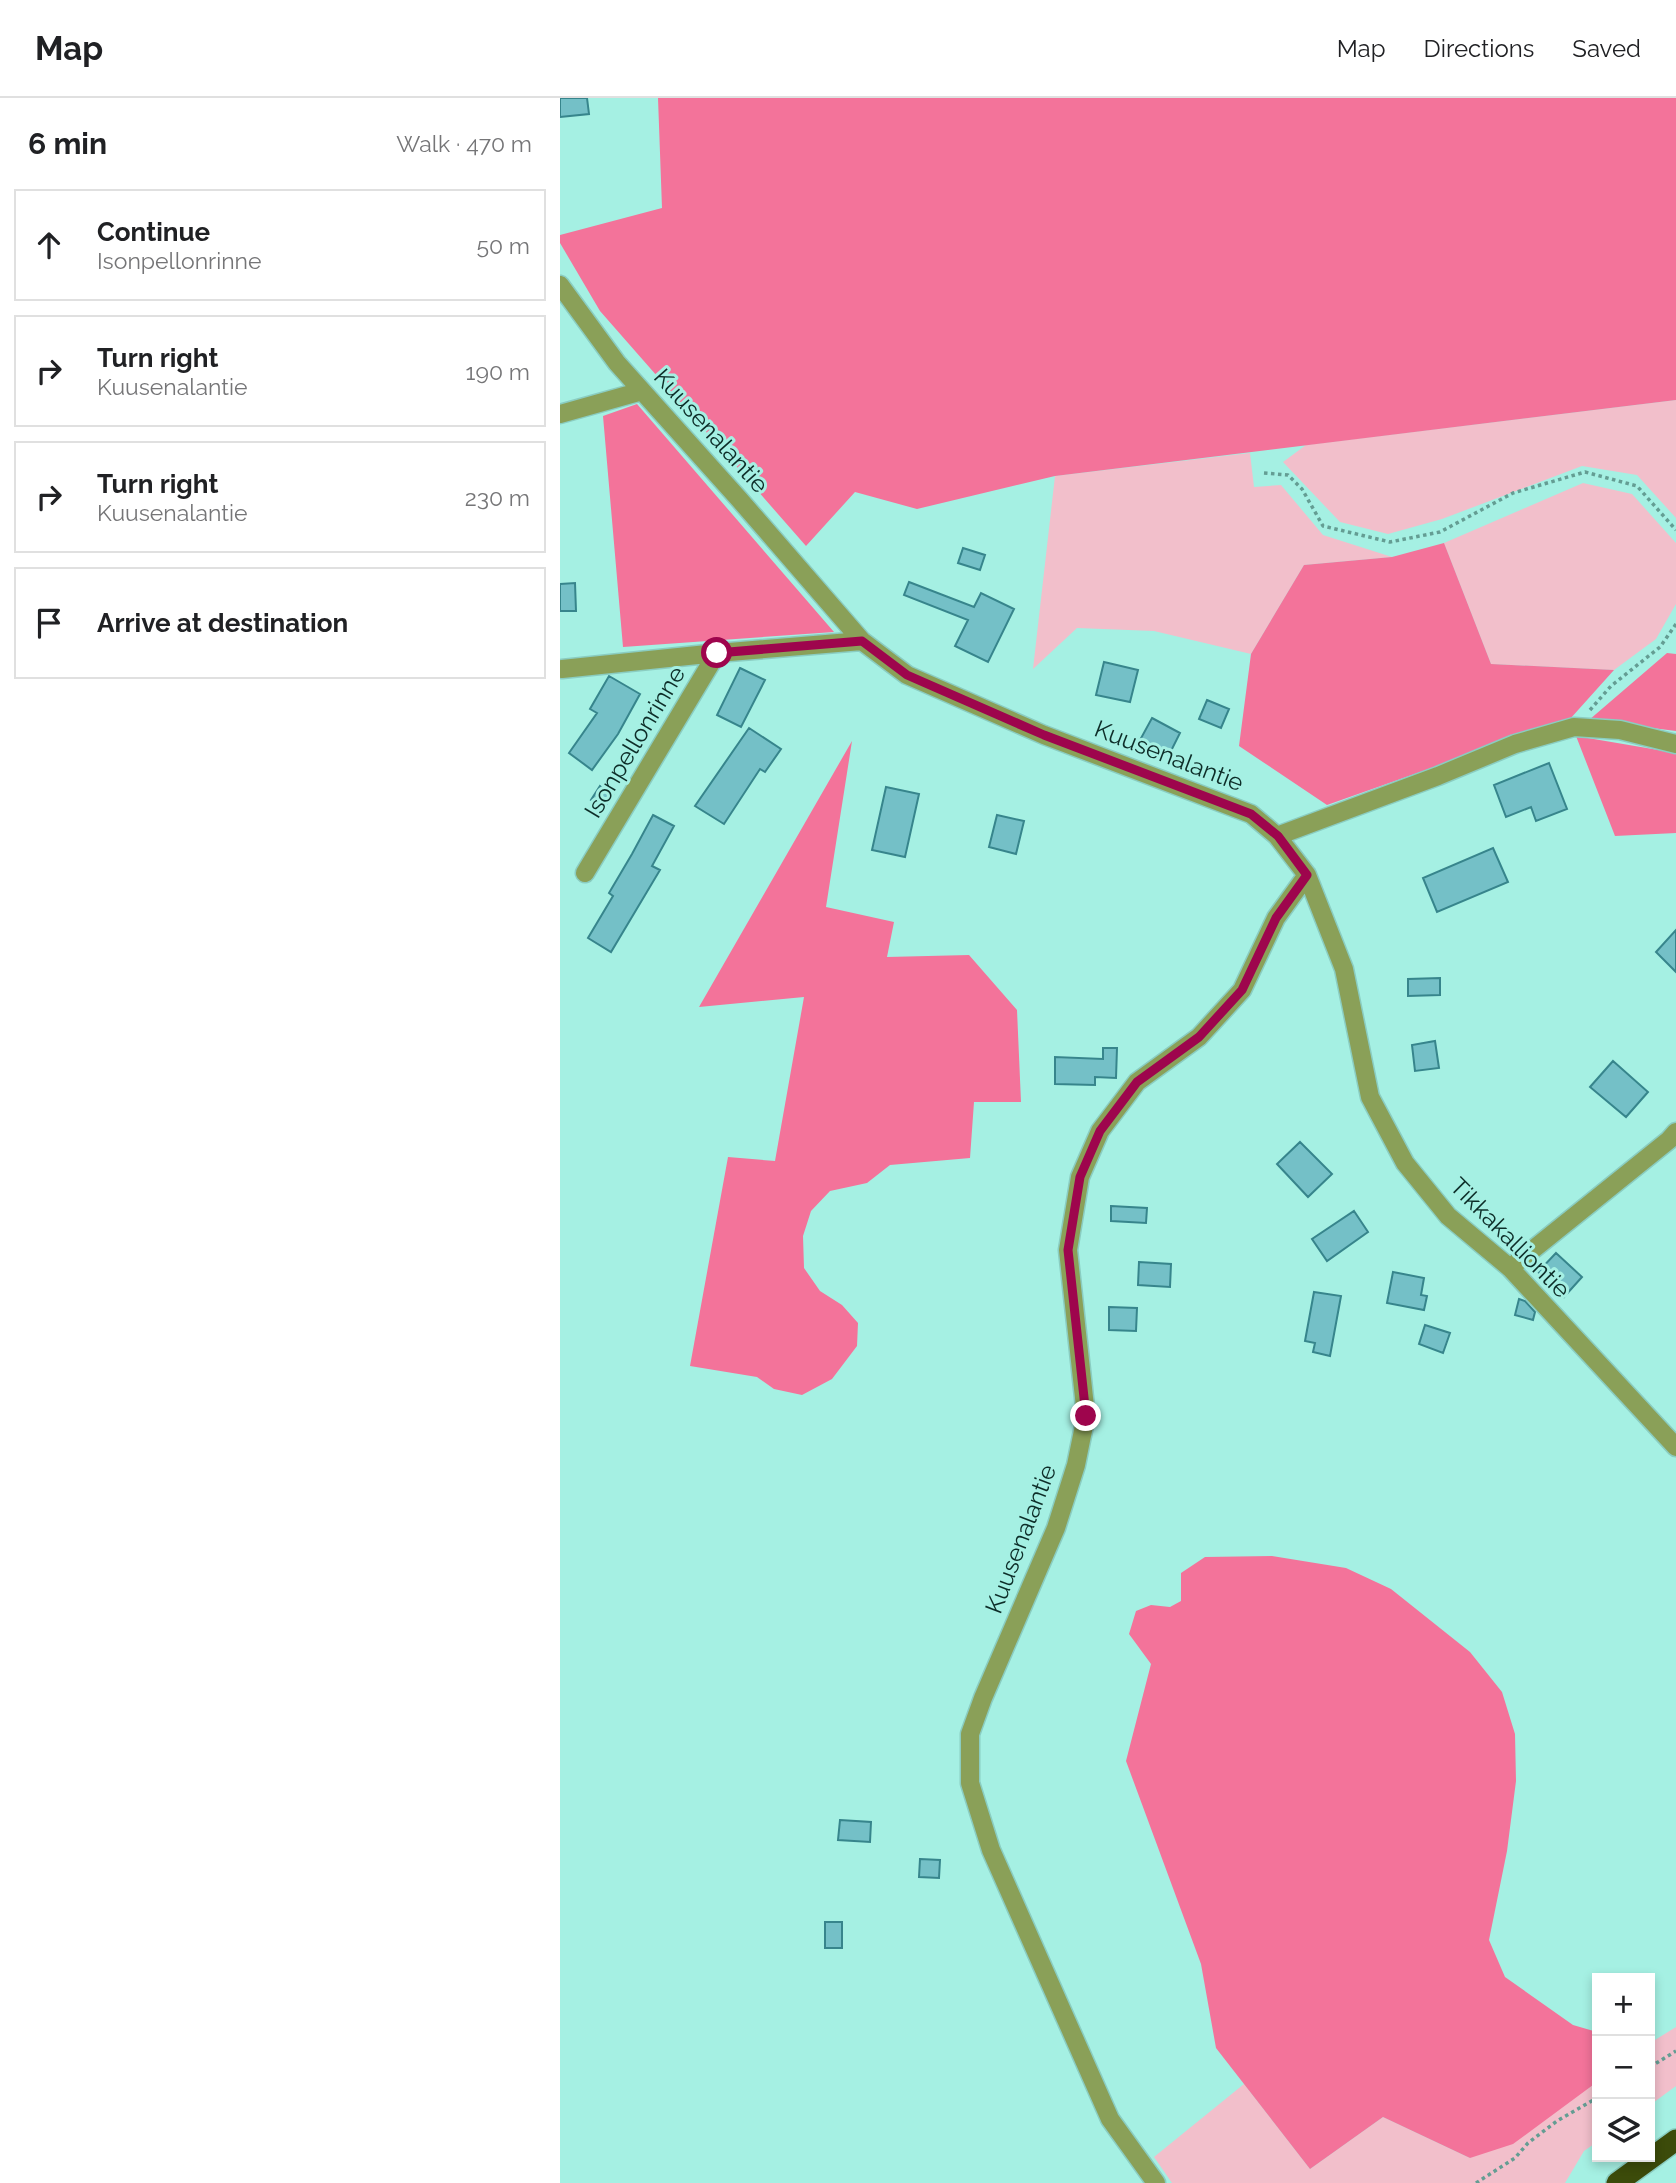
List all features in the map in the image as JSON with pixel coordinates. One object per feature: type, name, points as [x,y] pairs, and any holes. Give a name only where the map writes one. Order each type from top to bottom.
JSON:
[{"type":"highway","points":[[1617,2183],[1676,2140]]},
{"type":"street","name":"Kuusenalantie","points":[[560,285],[617,363],[862,641],[907,675],[1044,735],[1251,814],[1278,836],[1307,875],[1276,918],[1242,990],[1199,1037],[1137,1082],[1100,1131],[1080,1177],[1068,1250],[1086,1416],[1076,1465],[1056,1528],[970,1734],[970,1783],[991,1850],[1110,2119],[1156,2183]]},
{"type":"street","points":[[560,414],[642,391]]},
{"type":"street","name":"Isonpellonrinne","points":[[585,873],[717,653],[862,641]]},
{"type":"street","points":[[562,669],[717,653]]},
{"type":"street","points":[[1278,836],[1515,744],[1574,727],[1620,730],[1676,744]]},
{"type":"street","name":"Tikkakalliontie","points":[[1307,875],[1344,970],[1370,1097],[1405,1163],[1448,1216],[1510,1268],[1676,1447]]},
{"type":"street","points":[[1510,1268],[1674,1140]]},
{"type":"path","points":[[1264,473],[1288,475],[1302,489],[1323,526],[1390,542],[1440,532],[1513,493],[1585,472],[1637,486],[1676,530]]},
{"type":"path","points":[[1574,727],[1611,686],[1660,647],[1676,624]]},
{"type":"path","points":[[1655,2064],[1676,2051]]},
{"type":"path","points":[[1476,2183],[1515,2158],[1528,2143],[1557,2121],[1595,2099]]},
{"type":"shaded area","points":[[658,98],[1676,98],[1676,400],[1055,476],[917,509],[855,492],[806,546],[600,311],[560,243],[560,235],[662,208]]},
{"type":"shaded area","points":[[1676,400],[1676,518],[1637,475],[1582,466],[1442,519],[1388,534],[1340,522],[1283,462],[1306,445]]},
{"type":"shaded area","points":[[637,404],[834,632],[623,647],[603,416]]},
{"type":"shaded area","points":[[1250,453],[1254,487],[1281,485],[1323,535],[1392,557],[1304,565],[1251,654],[1154,631],[1077,628],[1033,669],[1055,476]]},
{"type":"shaded area","points":[[1583,483],[1632,494],[1676,543],[1676,604],[1656,639],[1614,670],[1491,664],[1444,543]]},
{"type":"shaded area","points":[[1444,543],[1491,664],[1614,670],[1570,719],[1327,805],[1239,746],[1251,654],[1304,565],[1392,557]]},
{"type":"shaded area","points":[[1667,653],[1676,654],[1676,731],[1589,720]]},
{"type":"shaded area","points":[[1576,736],[1676,753],[1676,833],[1615,836]]},
{"type":"shaded area","points":[[852,741],[826,907],[894,922],[887,957],[969,955],[1017,1010],[1021,1102],[974,1102],[970,1158],[890,1165],[867,1183],[830,1191],[811,1211],[803,1236],[804,1268],[820,1291],[842,1305],[858,1323],[857,1346],[832,1379],[802,1395],[774,1389],[757,1377],[690,1366],[728,1157],[775,1161],[804,997],[699,1007]]},
{"type":"shaded area","points":[[1272,1556],[1346,1568],[1391,1589],[1470,1652],[1502,1692],[1515,1734],[1516,1781],[1507,1851],[1489,1940],[1505,1977],[1573,2025],[1592,2031],[1592,2086],[1513,2144],[1470,2158],[1383,2117],[1310,2169],[1216,2048],[1201,1964],[1126,1761],[1151,1664],[1129,1634],[1136,1611],[1151,1605],[1170,1607],[1181,1601],[1181,1573],[1205,1557]]},
{"type":"shaded area","points":[[1676,2027],[1676,2086],[1655,2101],[1655,2099],[1655,2040]]},
{"type":"shaded area","points":[[1592,2083],[1592,2145],[1584,2151],[1565,2183],[1172,2183],[1154,2157],[1244,2084],[1310,2169],[1383,2117],[1470,2158]]},
{"type":"building","points":[[560,98],[587,98],[589,114],[560,117]]},
{"type":"building","points":[[963,548],[985,555],[980,570],[958,563]]},
{"type":"building","points":[[909,582],[974,607],[981,593],[1014,609],[988,662],[955,646],[968,620],[904,595]]},
{"type":"building","points":[[575,583],[576,611],[560,611],[560,584]]},
{"type":"building","points":[[1104,662],[1138,670],[1130,702],[1096,695]]},
{"type":"building","points":[[740,668],[765,680],[741,727],[717,715]]},
{"type":"building","points":[[609,676],[640,694],[618,734],[592,770],[569,753],[597,713],[590,709]]},
{"type":"building","points":[[1207,700],[1229,709],[1221,728],[1199,719]]},
{"type":"building","points":[[1152,718],[1180,733],[1169,755],[1140,740]]},
{"type":"building","points":[[749,728],[781,749],[765,772],[760,769],[724,824],[695,806]]},
{"type":"building","points":[[1549,763],[1567,809],[1536,821],[1531,807],[1506,817],[1494,785]]},
{"type":"building","points":[[600,786],[613,795],[604,808],[591,800]]},
{"type":"building","points":[[886,787],[919,794],[905,857],[872,850]]},
{"type":"building","points":[[653,815],[674,826],[652,866],[660,870],[611,952],[588,938],[613,896],[609,893]]},
{"type":"building","points":[[997,815],[1024,821],[1016,854],[989,847]]},
{"type":"building","points":[[1493,848],[1508,882],[1437,912],[1423,878]]},
{"type":"building","points":[[1676,930],[1676,972],[1656,952]]},
{"type":"building","points":[[1440,978],[1440,995],[1408,996],[1408,979]]},
{"type":"building","points":[[1435,1041],[1439,1068],[1415,1071],[1412,1045]]},
{"type":"building","points":[[1103,1048],[1117,1048],[1116,1078],[1095,1077],[1095,1085],[1055,1084],[1055,1057],[1103,1059]]},
{"type":"building","points":[[1613,1061],[1648,1092],[1626,1117],[1590,1087]]},
{"type":"building","points":[[1300,1142],[1332,1174],[1308,1197],[1277,1164]]},
{"type":"building","points":[[1111,1206],[1147,1208],[1146,1223],[1111,1221]]},
{"type":"building","points":[[1354,1211],[1368,1232],[1327,1261],[1312,1239]]},
{"type":"building","points":[[1556,1253],[1582,1277],[1564,1297],[1538,1272]]},
{"type":"building","points":[[1139,1262],[1171,1264],[1170,1287],[1138,1285]]},
{"type":"building","points":[[1393,1272],[1424,1278],[1421,1295],[1427,1296],[1424,1310],[1387,1303]]},
{"type":"building","points":[[1314,1292],[1341,1296],[1330,1356],[1313,1352],[1315,1343],[1305,1341]]},
{"type":"building","points":[[1519,1299],[1525,1301],[1535,1312],[1533,1320],[1515,1315]]},
{"type":"building","points":[[1109,1307],[1137,1308],[1136,1331],[1109,1330]]},
{"type":"building","points":[[1425,1325],[1450,1333],[1443,1353],[1419,1344]]},
{"type":"building","points":[[840,1820],[871,1822],[870,1842],[838,1840]]},
{"type":"building","points":[[920,1859],[940,1860],[939,1878],[919,1877]]},
{"type":"building","points":[[825,1922],[842,1922],[842,1948],[825,1948]]},
{"type":"route","points":[[717,653],[862,641],[907,675],[1044,735],[1251,814],[1278,836],[1307,875],[1276,918],[1242,990],[1199,1037],[1137,1082],[1100,1131],[1080,1177],[1068,1250],[1086,1416]]}]
